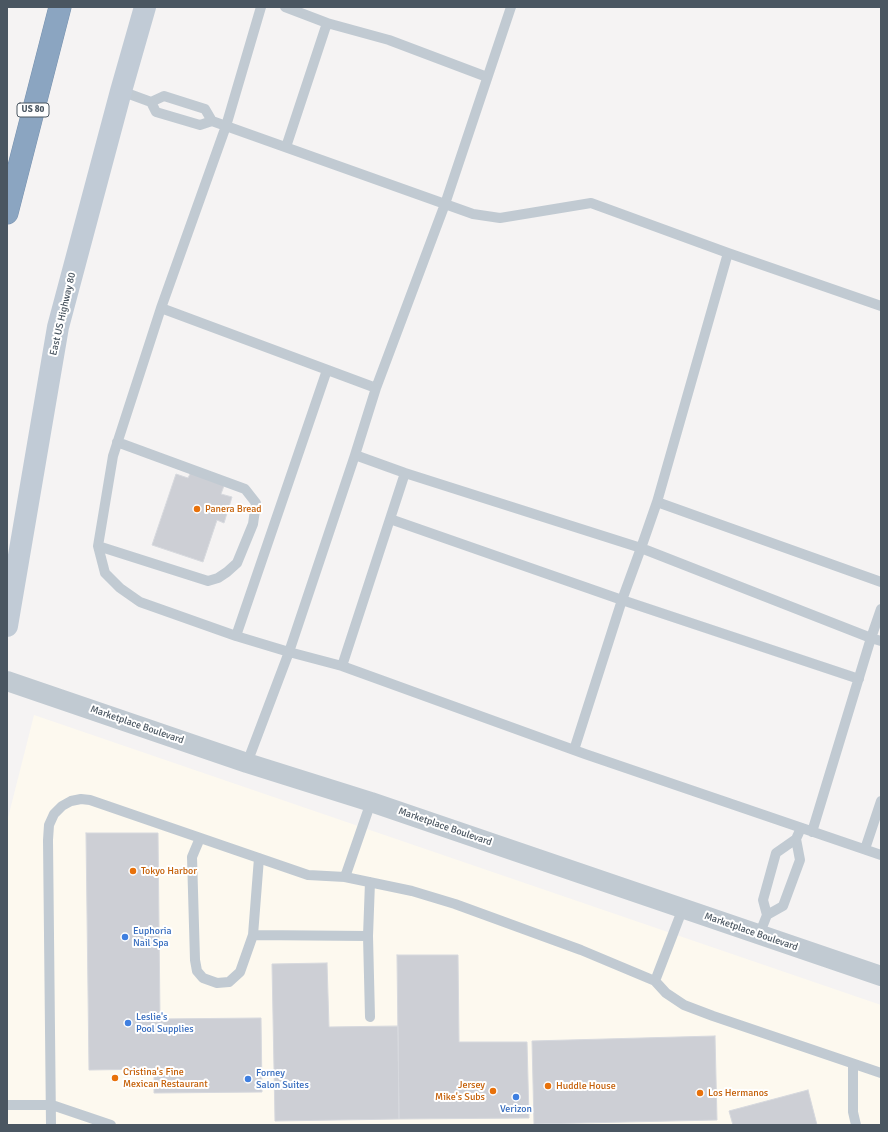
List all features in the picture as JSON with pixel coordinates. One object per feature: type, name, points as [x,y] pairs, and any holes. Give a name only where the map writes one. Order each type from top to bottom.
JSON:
[{"type":"highway","name":"US 80","points":[[7,213],[60,7]]},
{"type":"main road","name":"East US Highway 80","points":[[7,626],[58,327],[145,7]]},
{"type":"street","name":"Marketplace Boulevard","points":[[7,681],[247,763],[371,802],[881,976]]},
{"type":"lane","points":[[261,7],[226,126],[161,308],[113,456],[98,546],[105,573],[120,588],[140,602],[236,636],[342,666],[574,750],[812,832],[881,854]]},
{"type":"lane","points":[[247,763],[289,652],[356,455],[376,388],[445,204],[511,7]]},
{"type":"lane","points":[[290,8],[327,23],[389,40],[487,77]]},
{"type":"lane","points":[[286,147],[327,23]]},
{"type":"lane","points":[[121,91],[151,102],[156,112],[200,125],[212,120]]},
{"type":"lane","points":[[151,102],[164,96],[205,109],[212,120],[226,126],[473,214],[500,218],[591,203],[728,253],[881,306]]},
{"type":"lane","points":[[574,750],[622,600],[657,502],[728,253]]},
{"type":"lane","points":[[161,308],[376,388]]},
{"type":"lane","points":[[236,636],[327,370]]},
{"type":"lane","points":[[98,546],[208,581],[218,578],[237,563],[253,524],[256,502],[245,489],[117,442]]},
{"type":"lane","points":[[356,455],[405,473],[640,548],[881,641]]},
{"type":"lane","points":[[342,666],[405,473]]},
{"type":"lane","points":[[657,502],[881,582]]},
{"type":"lane","points":[[390,519],[622,600],[859,679]]},
{"type":"lane","points":[[812,832],[881,609]]},
{"type":"lane","points":[[51,1125],[49,825],[54,814],[62,806],[71,801],[81,799],[90,800],[308,875],[345,877],[412,891],[455,904],[581,950],[654,981],[666,993],[684,1005],[881,1073]]},
{"type":"lane","points":[[345,877],[371,802]]},
{"type":"lane","points":[[865,849],[881,802]]},
{"type":"lane","points":[[767,916],[763,900],[776,853],[796,839],[801,828]]},
{"type":"lane","points":[[200,838],[192,857],[195,960],[197,971],[203,978],[217,983],[230,982],[240,972],[253,935],[259,858]]},
{"type":"lane","points":[[759,935],[767,916],[783,906],[800,860],[796,839]]},
{"type":"lane","points":[[370,882],[368,936],[370,1017]]},
{"type":"lane","points":[[654,981],[683,908]]},
{"type":"lane","points":[[253,935],[368,936]]},
{"type":"lane","points":[[854,1064],[853,1112],[856,1125]]},
{"type":"lane","points":[[7,1105],[52,1105],[111,1125]]},
{"type":"shaded area","points":[[34,715],[881,1005],[881,1125],[7,1125],[8,818]]},
{"type":"building","name":"Panera Bread","points":[[191,472],[225,483],[221,494],[232,497],[224,523],[217,520],[203,562],[152,545],[176,474],[188,478]]},
{"type":"building","points":[[86,833],[158,833],[160,1019],[261,1018],[262,1092],[154,1093],[154,1069],[89,1070]]},
{"type":"building","points":[[397,955],[458,955],[459,1042],[527,1042],[529,1118],[399,1119]]},
{"type":"building","points":[[327,963],[329,1027],[398,1026],[399,1119],[275,1121],[272,964]]},
{"type":"building","points":[[715,1036],[717,1120],[534,1124],[532,1041]]},
{"type":"building","points":[[808,1090],[817,1125],[733,1125],[729,1111]]},
{"type":"place","name":"Panera Bread","points":[[197,509]]},
{"type":"place","name":"Tokyo Harbor","points":[[133,871]]},
{"type":"place","name":"Euphoria Nail Spa","points":[[125,937]]},
{"type":"place","name":"Leslie's Pool Supplies","points":[[128,1023]]},
{"type":"place","name":"Cristina's Fine Mexican Restaurant","points":[[115,1078]]},
{"type":"place","name":"Forney Salon Suites","points":[[248,1079]]},
{"type":"place","name":"Huddle House","points":[[548,1086]]},
{"type":"place","name":"Jersey Mike's Subs","points":[[493,1091]]},
{"type":"place","name":"Los Hermanos","points":[[700,1093]]},
{"type":"place","name":"Verizon","points":[[516,1097]]}]
